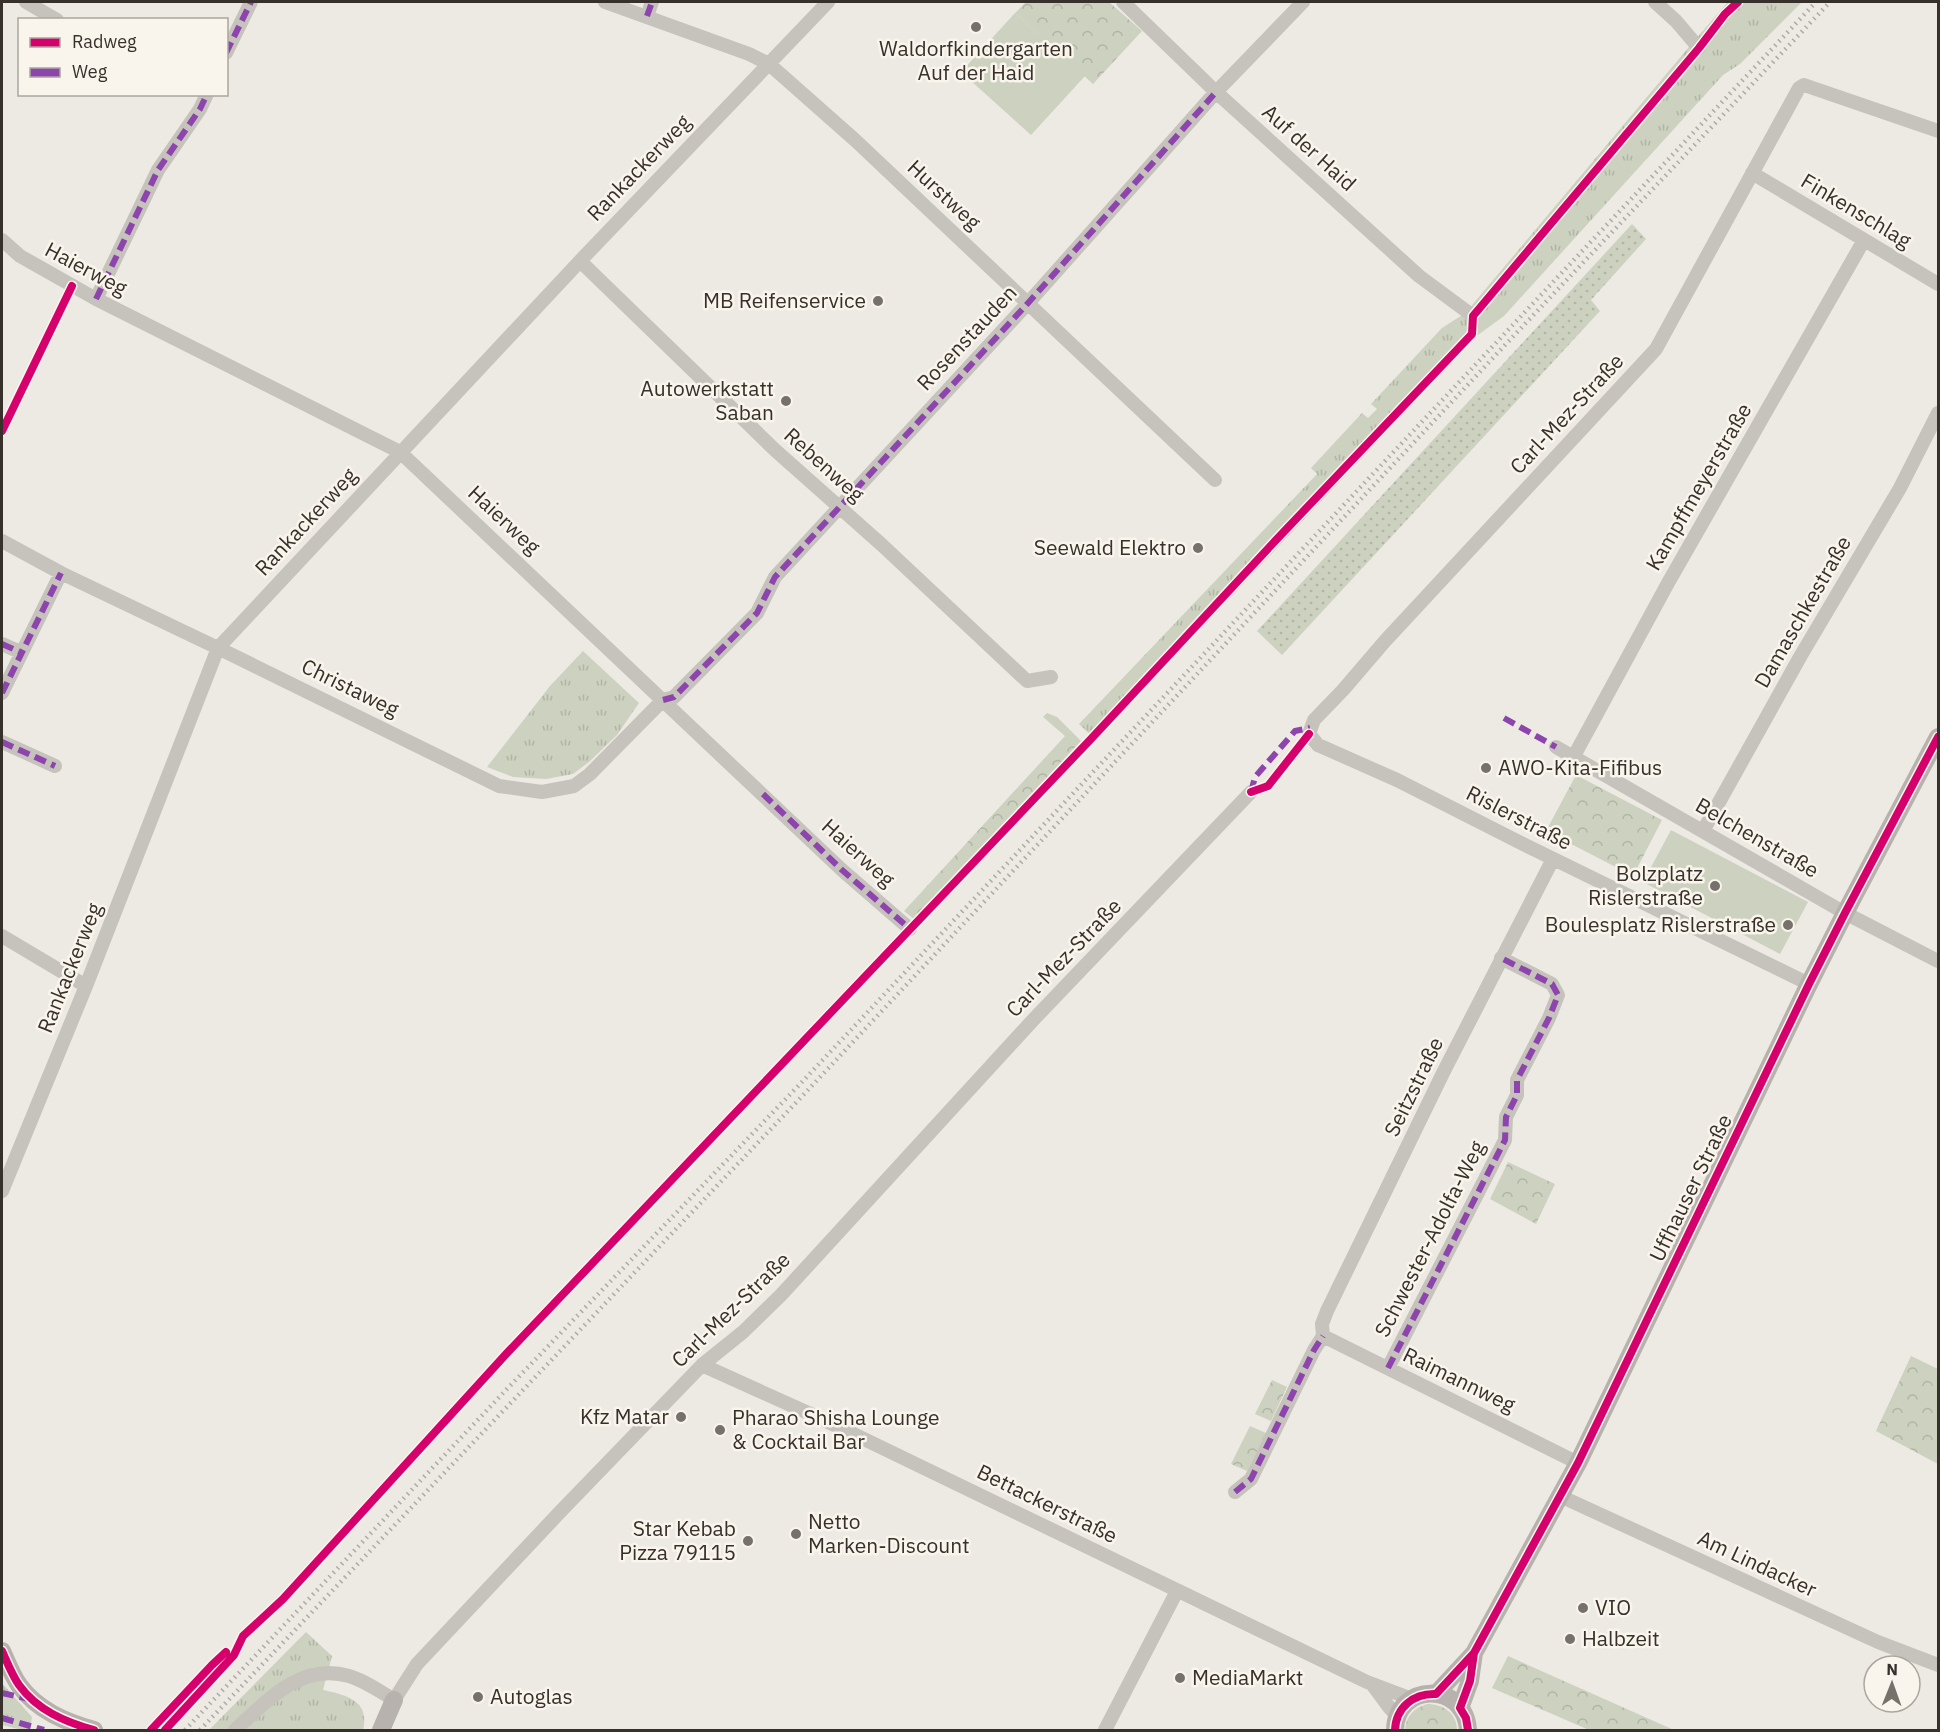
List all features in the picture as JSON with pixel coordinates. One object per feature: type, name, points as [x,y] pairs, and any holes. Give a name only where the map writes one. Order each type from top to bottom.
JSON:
[{"type":"street","points":[[26,2],[54,18]]},
{"type":"street","points":[[228,49],[252,2]]},
{"type":"street","name":"Hurstweg","points":[[604,2],[748,54],[769,64],[855,140],[1029,302],[1215,480]]},
{"type":"street","points":[[646,16],[652,2]]},
{"type":"street","name":"Rankackerweg","points":[[2,1191],[86,986],[218,648],[580,261],[828,2]]},
{"type":"street","name":"Auf der Haid","points":[[1123,2],[1216,92],[1419,276],[1473,316]]},
{"type":"street","name":"Rosenstauden","points":[[663,700],[674,697],[756,613],[775,577],[1029,302],[1216,92],[1303,2]]},
{"type":"street","points":[[1655,2],[1676,21],[1699,48]]},
{"type":"street","name":"Carl-Mez-Straße","points":[[1309,734],[1314,720],[1656,349],[1799,88],[1804,85],[1938,131]]},
{"type":"street","points":[[96,299],[158,170],[200,109],[206,96]]},
{"type":"street","name":"Finkenschlag","points":[[1752,173],[1938,284]]},
{"type":"street","name":"Haierweg","points":[[2,240],[20,256],[96,299],[400,452],[842,870],[910,928]]},
{"type":"street","name":"Kampffmeyerstraße","points":[[1574,756],[1668,583],[1864,240]]},
{"type":"street","name":"Rebenweg","points":[[580,261],[776,450],[841,507],[1027,681],[1051,677]]},
{"type":"street","name":"Damaschkestraße","points":[[1703,831],[1800,657],[1900,488],[1938,413]]},
{"type":"street","name":"Christaweg","points":[[2,542],[61,573],[499,786],[542,792],[574,786],[590,774],[663,700]]},
{"type":"street","points":[[2,693],[20,652],[61,573]]},
{"type":"street","points":[[2,644],[20,652]]},
{"type":"street","name":"Rislerstraße","points":[[1309,734],[1318,745],[1397,780],[1809,984]]},
{"type":"street","name":"Uffhauser Straße","points":[[1436,1694],[1474,1653],[1578,1463],[1809,984],[1938,737]]},
{"type":"street","points":[[2,742],[55,766]]},
{"type":"street","name":"Belchenstraße","points":[[1556,747],[1845,913],[1938,961]]},
{"type":"street","name":"Carl-Mez-Straße","points":[[394,1700],[417,1664],[443,1636],[702,1365],[743,1332],[781,1295],[1034,1019],[1251,792]]},
{"type":"street","name":"Seitzstraße","points":[[1323,1336],[1322,1324],[1327,1311],[1501,958],[1553,859]]},
{"type":"street","points":[[2,936],[86,986]]},
{"type":"street","name":"Schwester-Adolfa-Weg","points":[[1388,1368],[1505,1140],[1506,1117],[1517,1095],[1517,1080],[1549,1018],[1558,995],[1552,984],[1501,958]]},
{"type":"street","points":[[1235,1492],[1251,1479],[1323,1336]]},
{"type":"street","name":"Raimannweg","points":[[1323,1336],[1578,1463]]},
{"type":"street","name":"Bettackerstraße","points":[[702,1365],[837,1426],[1372,1684],[1412,1699]]},
{"type":"street","name":"Am Lindacker","points":[[1560,1496],[1878,1642],[1938,1665]]},
{"type":"street","points":[[1105,1731],[1177,1591]]},
{"type":"street","points":[[2,1651],[18,1684],[32,1699],[50,1713],[71,1724],[94,1731]]},
{"type":"street","name":"Uffhauser Straße","points":[[1460,1708],[1470,1681],[1474,1653]]},
{"type":"street","points":[[235,1731],[277,1691],[294,1681],[333,1672],[350,1676],[394,1700],[381,1731]]},
{"type":"street","name":"Bettackerstraße","points":[[1372,1684],[1389,1707],[1396,1724]]},
{"type":"street","points":[[1396,1724],[1404,1706],[1412,1699],[1424,1694],[1436,1694],[1450,1699],[1460,1708],[1466,1718],[1468,1731]]},
{"type":"green space","points":[[1026,2],[1109,2],[1142,31],[1093,84],[1015,13]]},
{"type":"green space","points":[[1728,2],[1802,2],[1740,64],[1723,75],[1504,316],[1478,335],[1096,740],[1079,724],[1317,474],[1311,468],[1362,413],[1368,418],[1377,409],[1371,404],[1442,328],[1467,312]]},
{"type":"green space","points":[[1015,13],[1085,76],[1031,135],[961,72]]},
{"type":"green space","points":[[1632,224],[1646,239],[1591,300],[1600,311],[1282,655],[1257,631]]},
{"type":"green space","points":[[583,651],[639,703],[617,735],[573,774],[546,779],[513,777],[487,767],[550,686]]},
{"type":"green space","points":[[1047,713],[1057,717],[1081,741],[914,919],[904,911],[1065,736],[1043,717]]},
{"type":"green space","points":[[1576,775],[1662,820],[1633,876],[1546,831]]},
{"type":"green space","name":"Bolzplatz Rislerstraße","points":[[1671,830],[1808,902],[1780,954],[1643,882]]},
{"type":"green space","points":[[1508,1162],[1555,1184],[1536,1224],[1490,1199]]},
{"type":"green space","points":[[1911,1356],[1938,1369],[1938,1464],[1876,1431]]},
{"type":"green space","points":[[1272,1380],[1287,1387],[1271,1421],[1255,1414]]},
{"type":"green space","points":[[1250,1426],[1266,1433],[1247,1471],[1231,1464]]},
{"type":"green space","points":[[306,1632],[332,1656],[323,1690],[348,1697],[359,1705],[363,1712],[363,1730],[209,1730]]},
{"type":"green space","points":[[1508,1656],[1674,1730],[1589,1730],[1492,1688]]},
{"type":"green space","points":[[2,1683],[32,1717],[30,1730],[2,1725]]},
{"type":"green space","points":[[1427,1704],[1444,1708],[1452,1714],[1457,1730],[1405,1730],[1411,1713]]},
{"type":"railway","points":[[185,1730],[506,1390],[802,1082],[1816,2]]},
{"type":"railway","points":[[200,1730],[808,1090],[1506,344],[1830,2]]},
{"type":"marked path","points":[[228,49],[251,2]]},
{"type":"marked path","points":[[647,16],[652,2]]},
{"type":"marked path","points":[[663,700],[674,697],[757,613],[775,577],[1029,302],[1216,92]]},
{"type":"marked path","points":[[96,299],[158,170],[200,109],[206,96]]},
{"type":"marked path","points":[[2,693],[61,573]]},
{"type":"marked path","points":[[2,644],[20,652]]},
{"type":"marked path","points":[[1504,718],[1556,747]]},
{"type":"marked path","points":[[1251,792],[1255,777],[1295,731],[1310,728]]},
{"type":"marked path","points":[[2,742],[55,766]]},
{"type":"marked path","points":[[763,794],[842,870],[910,929]]},
{"type":"marked path","points":[[1388,1368],[1505,1140],[1506,1117],[1517,1095],[1517,1080],[1549,1018],[1558,995],[1552,984],[1501,958]]},
{"type":"marked path","points":[[1235,1492],[1251,1479],[1323,1336]]},
{"type":"marked path","points":[[2,1693],[29,1699]]},
{"type":"marked path","points":[[2,1718],[44,1730]]},
{"type":"cycle path","points":[[165,1730],[234,1655],[243,1636],[283,1599],[507,1353],[1090,740],[1472,334],[1473,316],[1699,48],[1725,14],[1738,2]]},
{"type":"cycle path","points":[[2,431],[72,286]]},
{"type":"cycle path","points":[[1251,792],[1268,786],[1309,734]]},
{"type":"cycle path","points":[[1395,1730],[1399,1715],[1408,1703],[1420,1696],[1436,1694],[1474,1653],[1578,1463],[1809,984],[1938,737]]},
{"type":"cycle path","points":[[2,1651],[16,1681],[34,1701],[62,1719],[94,1730]]},
{"type":"cycle path","points":[[151,1730],[226,1652]]},
{"type":"cycle path","points":[[1468,1730],[1466,1718],[1460,1708],[1470,1681],[1474,1653]]},
{"type":"place","name":"Waldorfkindergarten Auf der Haid","points":[[976,27]]},
{"type":"place","name":"MB Reifenservice","points":[[878,301]]},
{"type":"place","name":"Autowerkstatt Saban","points":[[786,401]]},
{"type":"place","name":"Seewald Elektro","points":[[1198,548]]},
{"type":"place","name":"AWO-Kita-Fifibus","points":[[1486,768]]},
{"type":"place","name":"Bolzplatz Rislerstraße","points":[[1715,886]]},
{"type":"place","name":"Boulesplatz Rislerstraße","points":[[1788,925]]},
{"type":"place","name":"Kfz Matar","points":[[681,1417]]},
{"type":"place","name":"Pharao Shisha Lounge & Cocktail Bar","points":[[720,1430]]},
{"type":"place","name":"Netto Marken-Discount","points":[[796,1534]]},
{"type":"place","name":"Star Kebab Pizza 79115","points":[[748,1541]]},
{"type":"place","name":"VIO","points":[[1583,1608]]},
{"type":"place","name":"Halbzeit","points":[[1570,1639]]},
{"type":"place","name":"MediaMarkt","points":[[1180,1678]]},
{"type":"place","name":"Autoglas","points":[[478,1697]]}]
